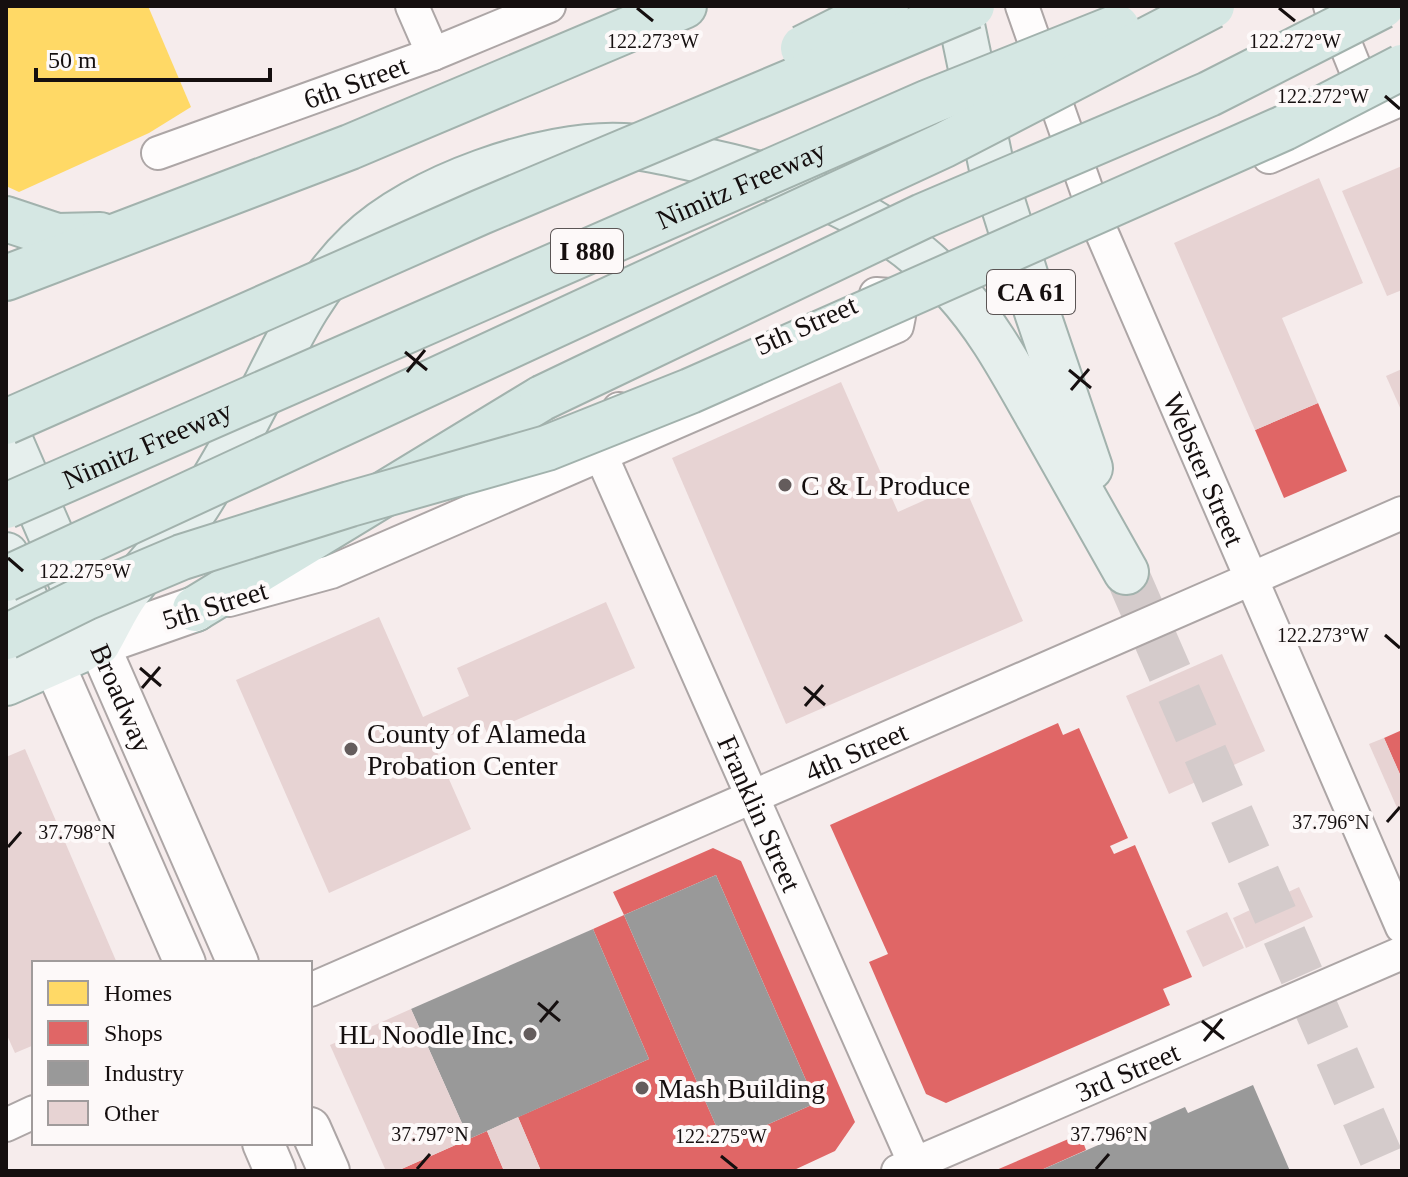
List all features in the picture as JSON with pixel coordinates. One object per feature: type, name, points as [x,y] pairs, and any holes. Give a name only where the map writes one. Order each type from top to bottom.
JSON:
[{"type":"highway","points":[[6,278],[350,147],[684,6]]},
{"type":"highway","points":[[481,212],[886,6]]},
{"type":"highway","points":[[6,422],[481,212],[972,6]]},
{"type":"highway","name":"Nimitz Freeway","points":[[6,506],[929,102],[1171,6]]},
{"type":"highway","points":[[6,579],[944,145],[1212,6]]},
{"type":"highway","points":[[195,609],[542,398],[923,216],[1209,94],[1382,6]]},
{"type":"highway","points":[[1209,94],[1299,68],[1402,24]]},
{"type":"highway","points":[[6,637],[85,598],[182,557],[350,504],[547,448],[690,391],[1270,134],[1402,67]]},
{"type":"highway","points":[[6,219],[57,236],[118,234]]},
{"type":"main road","name":"CA 61","points":[[98,643],[125,595],[205,494],[304,310],[326,277],[360,240],[403,210],[447,186],[501,166],[561,150],[623,146],[753,170],[818,194],[875,222],[916,252],[955,290],[991,334],[1126,572],[1042,327],[992,169],[958,6]]},
{"type":"main road","name":"Broadway","points":[[6,431],[98,643]]},
{"type":"main road","name":"Broadway","points":[[6,555],[53,662]]},
{"type":"main road","name":"5th Street","points":[[6,683],[98,643],[195,609]]},
{"type":"street","points":[[412,6],[433,54]]},
{"type":"street","name":"6th Street","points":[[158,153],[433,54],[549,6]]},
{"type":"street","name":"Webster Street","points":[[1022,6],[1101,231],[1402,927]]},
{"type":"street","points":[[1330,6],[1373,112]]},
{"type":"street","points":[[1089,198],[1402,56]]},
{"type":"street","points":[[1101,231],[1402,99]]},
{"type":"street","name":"5th Street","points":[[195,609],[331,572],[601,455],[897,326],[899,316],[890,295],[875,294],[619,408],[601,455]]},
{"type":"street","name":"Franklin Street","points":[[601,455],[753,796],[911,1169]]},
{"type":"street","name":"4th Street","points":[[312,989],[1402,513]]},
{"type":"street","name":"Broadway","points":[[98,643],[237,961]]},
{"type":"street","name":"Broadway","points":[[53,662],[184,961]]},
{"type":"street","name":"3rd Street","points":[[911,1169],[1402,953]]},
{"type":"street","points":[[6,1125],[32,1113]]},
{"type":"street","points":[[312,1133],[329,1171]]},
{"type":"street","points":[[264,1145],[275,1171]]},
{"type":"building: Homes","points":[[6,6],[148,6],[191,107],[149,133],[19,192],[6,186]]},
{"type":"building: Shops","points":[[1318,403],[1347,471],[1284,498],[1255,430]]},
{"type":"building: Shops","points":[[1058,723],[1063,735],[1079,728],[1128,838],[1110,846],[1114,854],[1135,845],[1192,977],[1163,989],[1170,1005],[946,1103],[926,1094],[869,962],[888,954],[830,825]]},
{"type":"building: Shops","points":[[1402,730],[1402,779],[1384,738]]},
{"type":"building: Shops","points":[[713,848],[741,861],[855,1122],[835,1151],[792,1171],[541,1171],[518,1117],[649,1059],[593,929],[624,915],[613,892]],"holes":[[[716,875],[816,1103],[724,1144],[624,915]]]},
{"type":"building: Shops","points":[[487,1131],[504,1171],[397,1171]]},
{"type":"building: Shops","points":[[1080,1134],[1086,1150],[1039,1171],[994,1171]]},
{"type":"building: Industry","points":[[716,875],[816,1103],[724,1144],[624,915]]},
{"type":"building: Industry","name":"HL Noodle Inc.","points":[[593,929],[649,1059],[469,1139],[411,1009]]},
{"type":"building: Industry","points":[[1253,1085],[1290,1171],[1039,1171],[1185,1107],[1188,1113]]},
{"type":"building: Other","points":[[1402,166],[1402,290],[1387,296],[1342,191]]},
{"type":"building: Other","points":[[1319,178],[1363,283],[1282,318],[1318,403],[1255,430],[1174,243]]},
{"type":"building: Other","points":[[1402,369],[1402,412],[1386,376]]},
{"type":"building: Other","points":[[841,382],[898,512],[963,483],[1023,621],[786,724],[672,458]]},
{"type":"building: Other","name":"County of Alameda Probation Center","points":[[606,602],[635,668],[487,733],[482,722],[433,743],[471,829],[329,893],[236,680],[379,617],[423,717],[469,696],[457,668]]},
{"type":"building: Other","points":[[1222,654],[1265,751],[1169,794],[1126,696]]},
{"type":"building: Other","points":[[1384,738],[1402,779],[1402,819],[1369,744]]},
{"type":"building: Other","points":[[25,749],[116,961],[32,961],[32,1046],[15,1053],[6,1033],[6,757]]},
{"type":"building: Other","points":[[1299,887],[1313,917],[1246,948],[1233,918]]},
{"type":"building: Other","points":[[1227,912],[1244,948],[1203,967],[1186,931]]},
{"type":"building: Other","points":[[411,1009],[469,1139],[397,1171],[386,1171],[330,1045]]},
{"type":"building: Other","points":[[518,1117],[541,1171],[504,1171],[487,1131]]},
{"type":"tunnel","points":[[1126,572],[1387,1171]]},
{"type":"place","name":"C & L Produce","points":[[785,485]]},
{"type":"place","name":"County of Alameda Probation Center","points":[[351,749]]},
{"type":"place","name":"HL Noodle Inc.","points":[[530,1034]]},
{"type":"place","name":"Mash Building","points":[[642,1088]]}]
